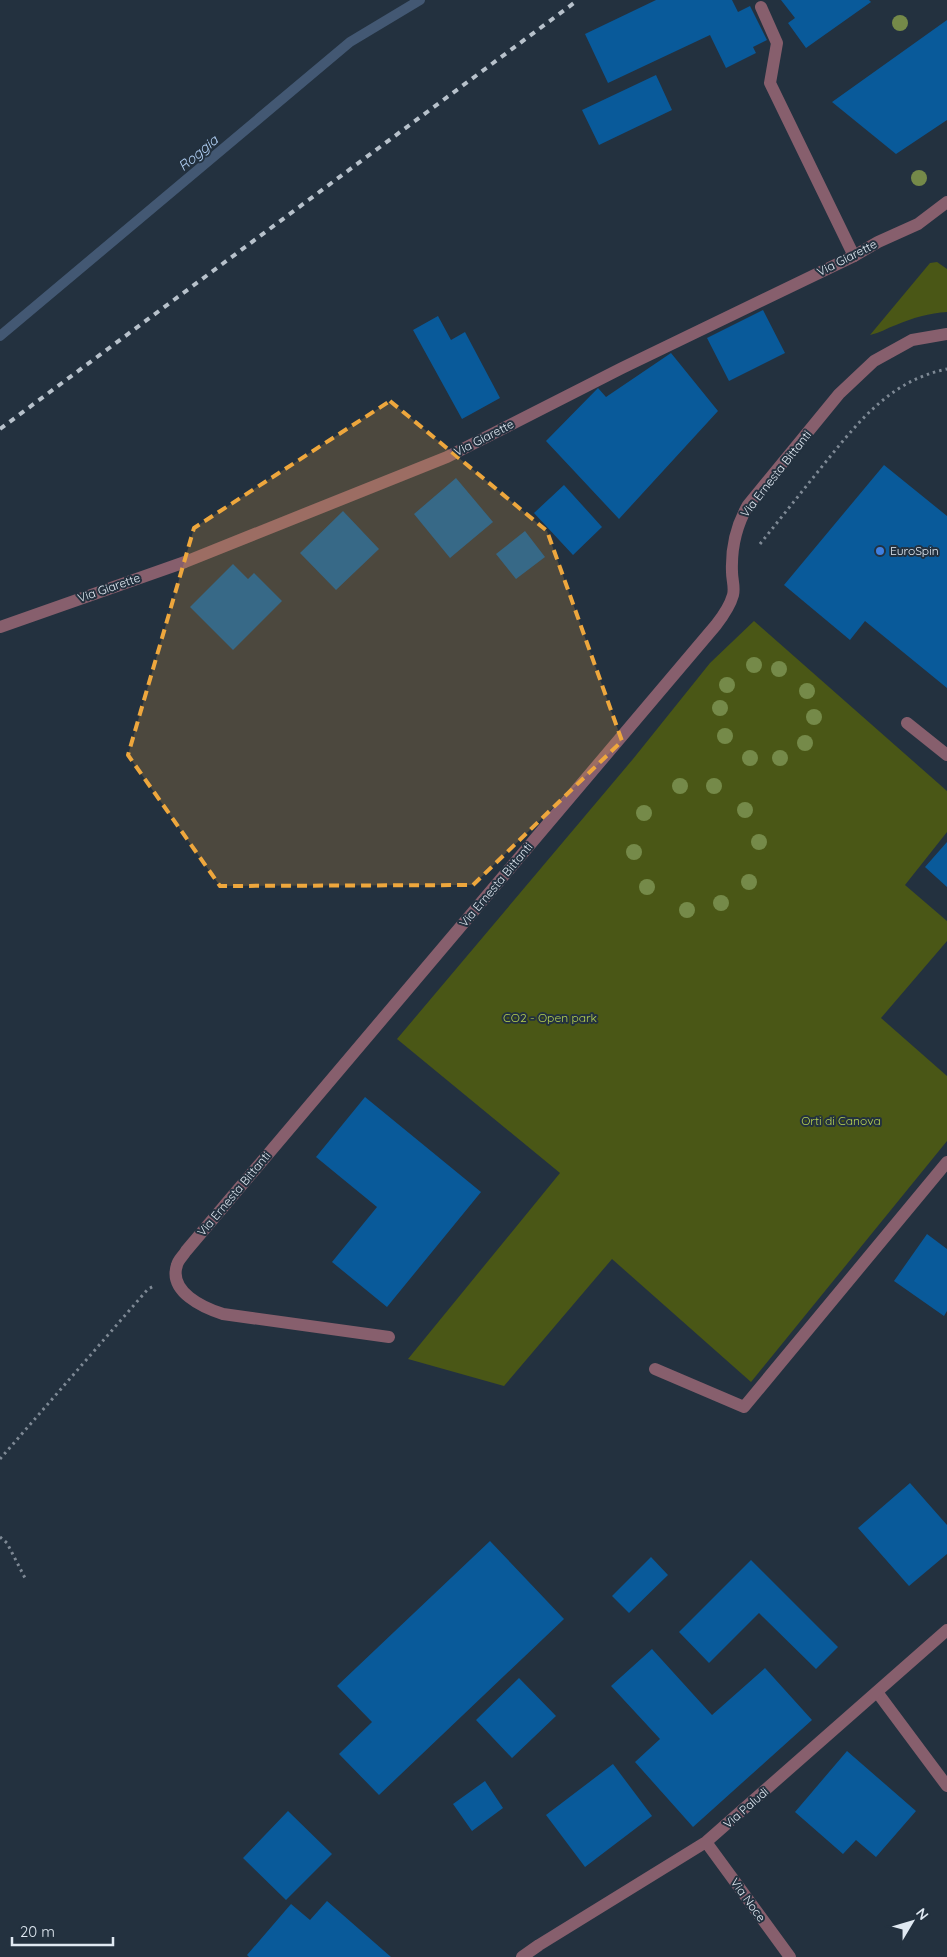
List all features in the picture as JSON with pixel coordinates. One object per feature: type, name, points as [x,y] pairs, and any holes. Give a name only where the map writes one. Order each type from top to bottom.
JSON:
[{"type":"street","points":[[761,7],[777,43],[770,83],[854,256]]},
{"type":"street","name":"Via Giarette","points":[[0,627],[185,562],[447,457],[622,368],[918,224],[947,202]]},
{"type":"street","name":"Via Ernesta Bittanti","points":[[175,1276],[177,1264],[186,1252],[726,612],[732,597],[733,551],[740,520],[748,506],[839,394],[874,361],[912,340],[947,334]]},
{"type":"street","points":[[908,723],[947,755]]},
{"type":"street","points":[[655,1369],[744,1407],[947,1162]]},
{"type":"street","points":[[175,1276],[180,1287],[191,1300],[207,1309],[223,1314],[389,1337]]},
{"type":"street","name":"Via Paludi","points":[[522,1957],[706,1842],[947,1630]]},
{"type":"street","points":[[877,1692],[947,1786]]},
{"type":"street","name":"Via Noce","points":[[706,1842],[790,1957]]},
{"type":"path","points":[[758,547],[863,416],[894,391],[929,373],[947,369]]},
{"type":"path","points":[[0,1459],[148,1289],[175,1276]]},
{"type":"path","points":[[0,1537],[7,1543],[26,1580]]},
{"type":"highlighted area","points":[[390,401],[547,531],[622,741],[473,885],[220,886],[128,755],[194,528]]},
{"type":"green space","points":[[937,262],[947,269],[947,312],[915,318],[870,335],[930,263]]},
{"type":"green space","points":[[754,621],[947,791],[947,832],[905,885],[947,921],[947,941],[881,1018],[947,1076],[947,1141],[751,1382],[612,1259],[504,1386],[408,1359],[560,1173],[397,1039],[633,759],[710,663]]},
{"type":"building","points":[[656,0],[732,0],[738,12],[750,6],[767,40],[753,47],[756,53],[726,68],[710,35],[608,83],[585,34]]},
{"type":"building","points":[[781,0],[869,0],[871,2],[806,48],[788,23],[795,18]]},
{"type":"building","points":[[947,20],[947,120],[896,154],[832,102]]},
{"type":"building","points":[[656,75],[672,110],[599,145],[582,110]]},
{"type":"building","points":[[763,310],[785,353],[729,381],[707,338]]},
{"type":"building","points":[[438,316],[451,340],[465,332],[500,398],[462,419],[413,330]]},
{"type":"building","points":[[671,353],[718,411],[619,519],[546,441],[598,388],[606,397]]},
{"type":"building","name":"EuroSpin","points":[[884,465],[947,516],[947,688],[865,621],[850,640],[784,585]]},
{"type":"building","points":[[456,478],[493,522],[450,558],[414,514]]},
{"type":"building","points":[[564,485],[602,527],[573,555],[534,513]]},
{"type":"building","points":[[343,511],[379,549],[336,590],[300,553]]},
{"type":"building","points":[[525,531],[545,557],[516,579],[496,554]]},
{"type":"building","points":[[233,564],[248,579],[254,573],[282,601],[233,650],[190,607]]},
{"type":"building","points":[[947,842],[947,887],[925,867]]},
{"type":"building","points":[[365,1097],[481,1192],[387,1307],[332,1262],[377,1207],[316,1157]]},
{"type":"building","points":[[927,1234],[947,1249],[947,1311],[944,1316],[894,1281]]},
{"type":"building","points":[[910,1483],[947,1525],[947,1554],[909,1586],[858,1528]]},
{"type":"building","points":[[490,1541],[564,1619],[379,1795],[339,1754],[372,1722],[337,1686]]},
{"type":"building","points":[[651,1557],[668,1575],[629,1613],[612,1596]]},
{"type":"building","points":[[751,1560],[838,1647],[816,1669],[759,1613],[709,1663],[679,1632]]},
{"type":"building","points":[[652,1649],[712,1715],[765,1668],[812,1720],[693,1827],[635,1762],[660,1739],[611,1686]]},
{"type":"building","points":[[519,1678],[556,1716],[512,1758],[476,1720]]},
{"type":"building","points":[[847,1751],[916,1811],[876,1857],[856,1840],[843,1854],[795,1812]]},
{"type":"building","points":[[613,1764],[652,1816],[585,1867],[546,1815]]},
{"type":"building","points":[[485,1781],[503,1808],[472,1831],[453,1804]]},
{"type":"building","points":[[288,1811],[332,1854],[286,1900],[243,1858]]},
{"type":"building","points":[[327,1901],[391,1957],[249,1957],[247,1955],[291,1904],[310,1920]]},
{"type":"waterway","name":"Roggia","points":[[0,336],[350,42],[420,0]]},
{"type":"railway","points":[[0,429],[578,0]]},
{"type":"place","name":"EuroSpin","points":[[880,551]]},
{"type":"park label","name":"CO2 - Open park","points":[[550,1018]]},
{"type":"park label","name":"Orti di Canova","points":[[841,1121]]}]
